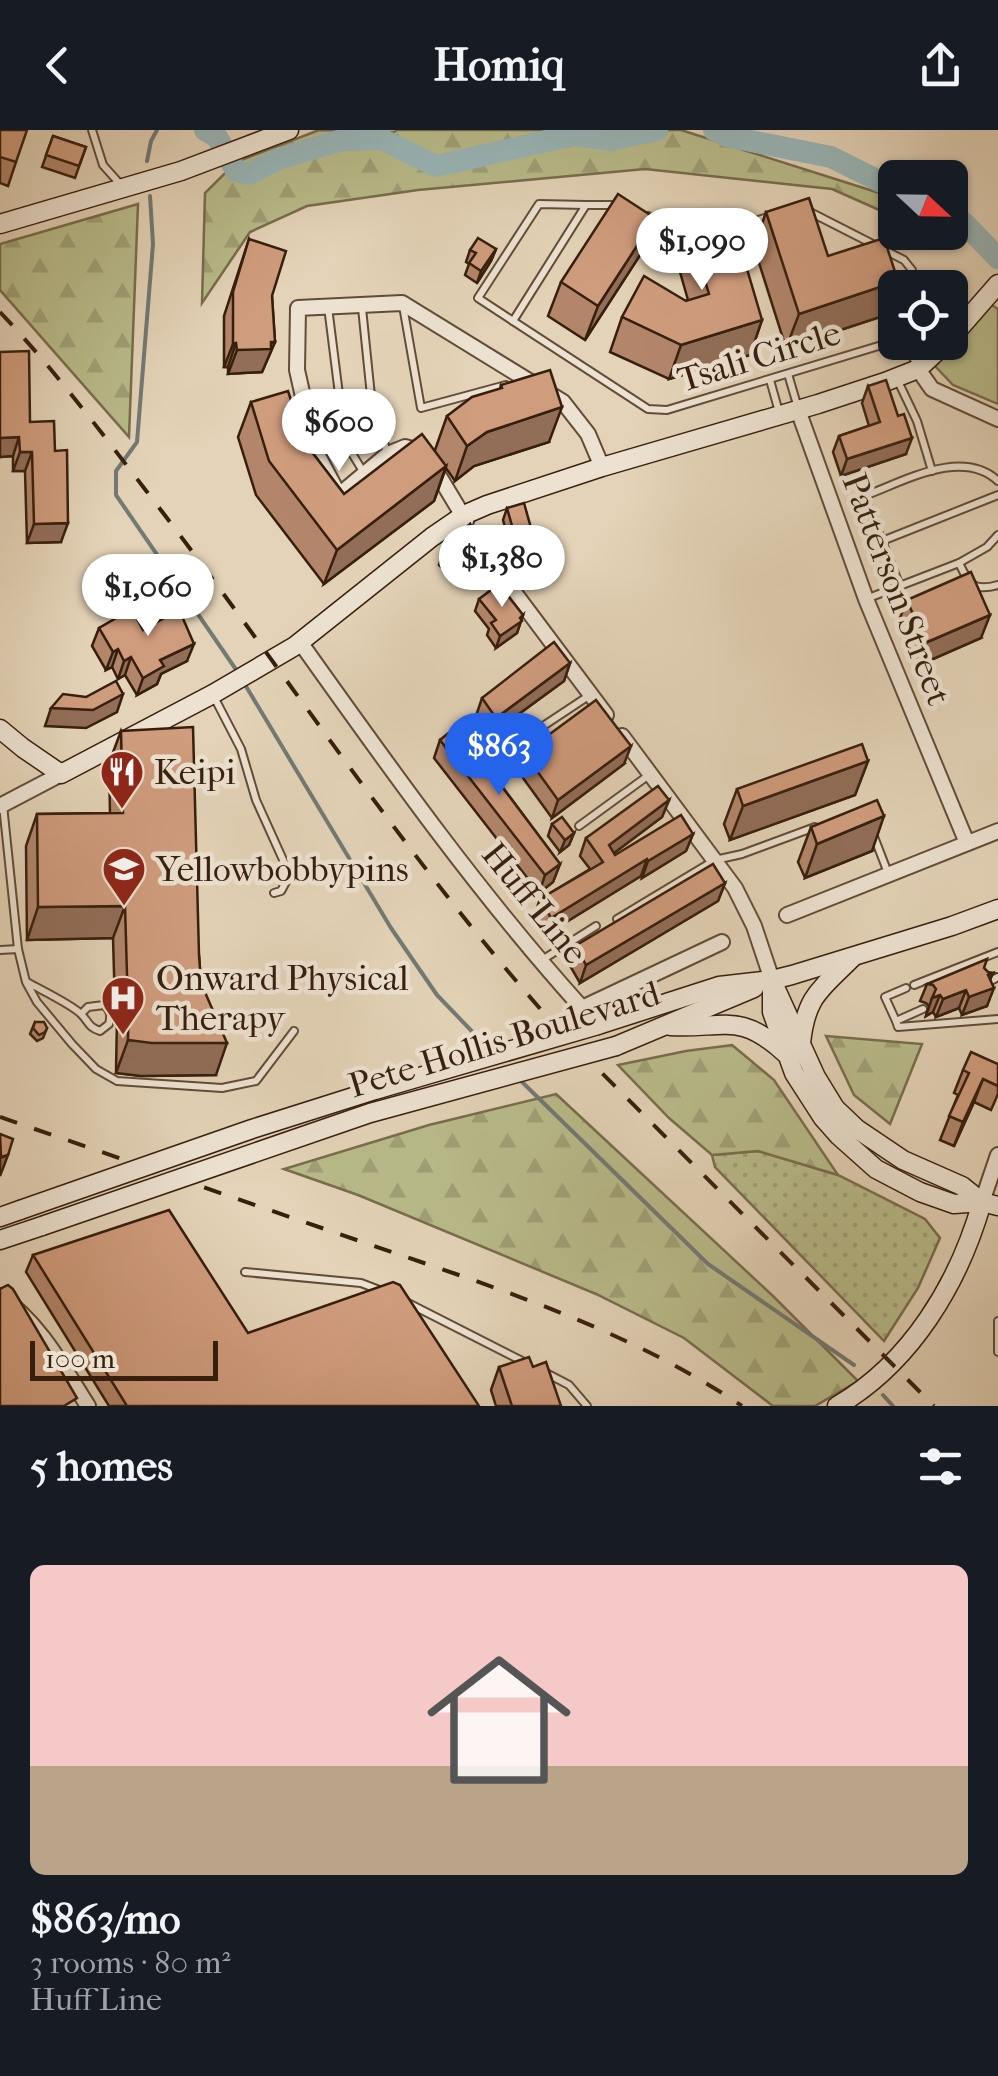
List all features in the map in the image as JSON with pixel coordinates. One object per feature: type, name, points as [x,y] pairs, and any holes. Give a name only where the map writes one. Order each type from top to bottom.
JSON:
[{"type":"street","points":[[0,224],[202,164],[282,133]]},
{"type":"street","points":[[968,318],[998,284]]},
{"type":"street","points":[[602,467],[588,434],[563,402],[402,303],[298,308],[297,370],[315,450],[338,495],[388,454],[405,447],[424,452],[464,515],[470,532],[735,888],[754,926],[772,980],[772,1012],[794,1049]]},
{"type":"street","points":[[2,805],[213,694],[300,642],[464,515],[602,467],[896,378],[918,369],[928,360]]},
{"type":"street","points":[[918,369],[932,388],[998,419]]},
{"type":"street","name":"Patterson Street","points":[[789,412],[968,843]]},
{"type":"street","name":"Huff Line","points":[[300,642],[402,782],[540,961],[582,1008],[722,942]]},
{"type":"street","points":[[0,729],[61,774]]},
{"type":"street","points":[[787,915],[998,831]]},
{"type":"street","points":[[772,980],[998,909]]},
{"type":"street","points":[[854,956],[808,1004],[794,1049],[794,1073],[823,1118],[876,1169],[954,1204],[990,1204]]},
{"type":"street","name":"Pete Hollis Boulevard","points":[[0,1217],[375,1090],[719,986],[772,980]]},
{"type":"street","name":"Pete Hollis Boulevard","points":[[0,1240],[370,1112],[616,1046],[772,980]]},
{"type":"street","points":[[664,1026],[734,1023],[794,1049]]},
{"type":"street","points":[[837,1406],[858,1400],[892,1364],[946,1290],[990,1204],[998,1155]]},
{"type":"street","points":[[0,1296],[40,1334],[88,1406]]},
{"type":"lane","points":[[92,130],[103,165],[124,189]]},
{"type":"lane","name":"Tsali Circle","points":[[586,205],[540,204],[478,298],[648,409],[667,410],[878,346]]},
{"type":"lane","points":[[514,322],[586,205],[622,205]]},
{"type":"lane","points":[[800,210],[893,253],[912,270]]},
{"type":"lane","points":[[642,213],[685,238],[702,238]]},
{"type":"lane","points":[[720,232],[772,216]]},
{"type":"lane","points":[[362,303],[371,396],[388,454]]},
{"type":"lane","points":[[402,303],[421,408],[527,380]]},
{"type":"lane","points":[[328,306],[345,442],[365,473]]},
{"type":"lane","points":[[914,360],[918,369]]},
{"type":"lane","points":[[788,374],[789,412]]},
{"type":"lane","points":[[896,378],[917,421],[932,471]]},
{"type":"lane","points":[[770,380],[789,412]]},
{"type":"lane","points":[[900,586],[864,496],[944,467],[979,468],[998,481]]},
{"type":"lane","points":[[882,541],[998,494]]},
{"type":"lane","points":[[866,599],[958,563],[998,536]]},
{"type":"lane","points":[[958,563],[974,586],[984,589],[998,585]]},
{"type":"lane","points":[[213,694],[240,749],[256,800],[284,862],[286,880],[281,892],[274,893]]},
{"type":"lane","points":[[512,746],[591,694]]},
{"type":"lane","points":[[579,826],[650,774]]},
{"type":"lane","points":[[2,805],[3,841],[26,982],[37,1002],[96,1069],[117,1081],[222,1088],[256,1081],[294,1031]]},
{"type":"lane","points":[[863,822],[872,833],[889,874]]},
{"type":"lane","points":[[617,919],[714,860],[825,824]]},
{"type":"lane","points":[[540,961],[596,926]]},
{"type":"lane","points":[[0,950],[18,950]]},
{"type":"lane","points":[[998,952],[885,996],[898,1027],[998,1019]]},
{"type":"lane","points":[[984,984],[998,977]]},
{"type":"lane","points":[[26,982],[81,1014],[94,1029],[100,1031],[109,1024],[109,1009],[104,1005],[88,1007],[81,1014]]},
{"type":"lane","points":[[896,1021],[923,1009]]},
{"type":"lane","points":[[246,1272],[361,1284],[395,1296],[569,1385],[587,1406]]},
{"type":"lane","points":[[998,1321],[998,1352]]},
{"type":"lane","points":[[554,1378],[556,1392]]},
{"type":"green space","points":[[319,130],[681,130],[878,193],[878,209],[832,189],[645,169],[418,190],[307,206],[250,232],[202,303],[205,193],[236,162]]},
{"type":"green space","points":[[138,204],[129,437],[0,290],[0,244]]},
{"type":"green space","points":[[990,304],[998,309],[998,404],[953,385],[935,366],[940,360],[968,360],[968,329]]},
{"type":"green space","points":[[826,1036],[922,1044],[890,1124],[854,1095]]},
{"type":"green space","points":[[732,1045],[774,1080],[838,1175],[758,1151],[712,1155],[669,1118],[618,1065]]},
{"type":"green space","points":[[556,1094],[773,1296],[858,1381],[815,1406],[773,1406],[684,1338],[596,1294],[358,1195],[284,1169],[429,1125]]},
{"type":"green space","points":[[758,1151],[838,1175],[925,1219],[940,1238],[918,1288],[884,1341],[715,1167],[712,1155]]},
{"type":"building","points":[[0,130],[27,130],[16,162],[0,157]]},
{"type":"building","points":[[53,136],[86,147],[79,166],[46,155]]},
{"type":"building","points":[[618,194],[655,218],[598,306],[561,282]]},
{"type":"building","points":[[809,198],[828,256],[878,240],[878,250],[888,250],[894,270],[878,270],[878,288],[799,314],[766,212]]},
{"type":"building","points":[[732,218],[762,320],[681,345],[622,317],[644,276],[686,301],[709,294],[690,231]]},
{"type":"building","points":[[478,238],[496,249],[481,271],[469,263],[476,253],[470,250]]},
{"type":"building","points":[[249,239],[286,251],[272,296],[275,342],[271,342],[271,349],[237,350],[236,343],[233,344],[233,292]]},
{"type":"building","points":[[29,351],[30,422],[54,421],[55,451],[67,450],[68,523],[34,524],[32,452],[20,452],[19,437],[0,438],[0,352]]},
{"type":"building","points":[[550,370],[562,407],[487,432],[467,446],[447,416],[472,397]]},
{"type":"building","points":[[886,380],[898,416],[904,414],[912,438],[847,459],[839,436],[880,422],[868,386]]},
{"type":"building","points":[[288,391],[305,443],[344,494],[422,434],[446,466],[337,550],[269,461],[251,402]]},
{"type":"building","points":[[524,503],[531,528],[514,533],[507,508]]},
{"type":"building","points":[[470,524],[486,546],[471,561],[464,554],[458,560],[445,547]]},
{"type":"building","points":[[544,538],[555,552],[534,567],[527,558],[531,555],[527,550]]},
{"type":"building","points":[[971,572],[990,615],[925,643],[907,600]]},
{"type":"building","points":[[499,584],[523,615],[522,621],[500,636],[491,623],[496,620],[479,599]]},
{"type":"building","points":[[178,607],[194,644],[160,660],[164,666],[143,678],[131,657],[124,661],[118,649],[113,652],[99,628],[132,609],[143,630]]},
{"type":"building","points":[[554,642],[570,663],[496,718],[482,698]]},
{"type":"building","points":[[116,681],[123,694],[93,710],[51,708],[63,694],[86,697]]},
{"type":"building","points":[[596,700],[631,746],[558,800],[524,753]]},
{"type":"building","points":[[457,726],[560,864],[545,875],[440,740]]},
{"type":"building","points":[[193,727],[201,983],[227,1043],[128,1040],[125,906],[38,907],[37,814],[123,813],[121,731]]},
{"type":"building","points":[[862,744],[868,761],[743,806],[737,789]]},
{"type":"building","points":[[658,786],[669,800],[609,845],[615,855],[681,815],[693,834],[551,918],[540,899],[603,862],[586,838]]},
{"type":"building","points":[[877,800],[884,816],[817,844],[811,827]]},
{"type":"building","points":[[562,817],[574,833],[565,840],[552,824]]},
{"type":"building","points":[[713,864],[725,883],[586,965],[575,946]]},
{"type":"building","points":[[987,959],[984,968],[993,973],[988,975],[994,988],[969,997],[966,990],[943,999],[940,995],[932,998],[936,989],[927,984]]},
{"type":"building","points":[[35,1022],[44,1022],[45,1032],[39,1035],[33,1028]]},
{"type":"building","points":[[971,1052],[998,1064],[998,1086],[983,1079],[963,1122],[949,1116],[969,1073],[963,1070]]},
{"type":"building","points":[[0,1134],[13,1139],[8,1155],[1,1157]]},
{"type":"building","points":[[169,1210],[248,1333],[393,1282],[400,1285],[479,1406],[127,1406],[33,1255]]},
{"type":"building","points":[[8,1285],[77,1398],[64,1406],[0,1406],[0,1289]]},
{"type":"building","points":[[529,1357],[533,1367],[546,1362],[561,1406],[512,1406],[499,1367]]},
{"type":"waterway","points":[[147,161],[157,130]]},
{"type":"waterway","points":[[205,130],[217,137],[236,171],[249,174],[278,159],[342,140],[381,139],[436,166],[573,135],[610,140],[657,130]]},
{"type":"waterway","points":[[714,130],[726,136],[831,157],[878,180]]},
{"type":"waterway","points":[[150,196],[153,244],[137,442],[116,471],[116,495],[237,671]]},
{"type":"waterway","points":[[968,227],[998,258]]},
{"type":"waterway","points":[[244,683],[391,928],[437,995],[488,1048]]},
{"type":"waterway","points":[[520,1080],[708,1264],[854,1365]]},
{"type":"waterway","points":[[883,1395],[893,1406]]},
{"type":"railway","points":[[0,312],[56,376],[196,556],[398,832],[503,966],[559,1030],[934,1406]]},
{"type":"railway","points":[[0,1117],[564,1314],[655,1355],[742,1406]]},
{"type":"place","name":"Keipi","points":[[122,810]]},
{"type":"place","name":"Yellowbobbypins","points":[[124,907]]},
{"type":"place","name":"Onward Physical Therapy","points":[[123,1036]]}]
